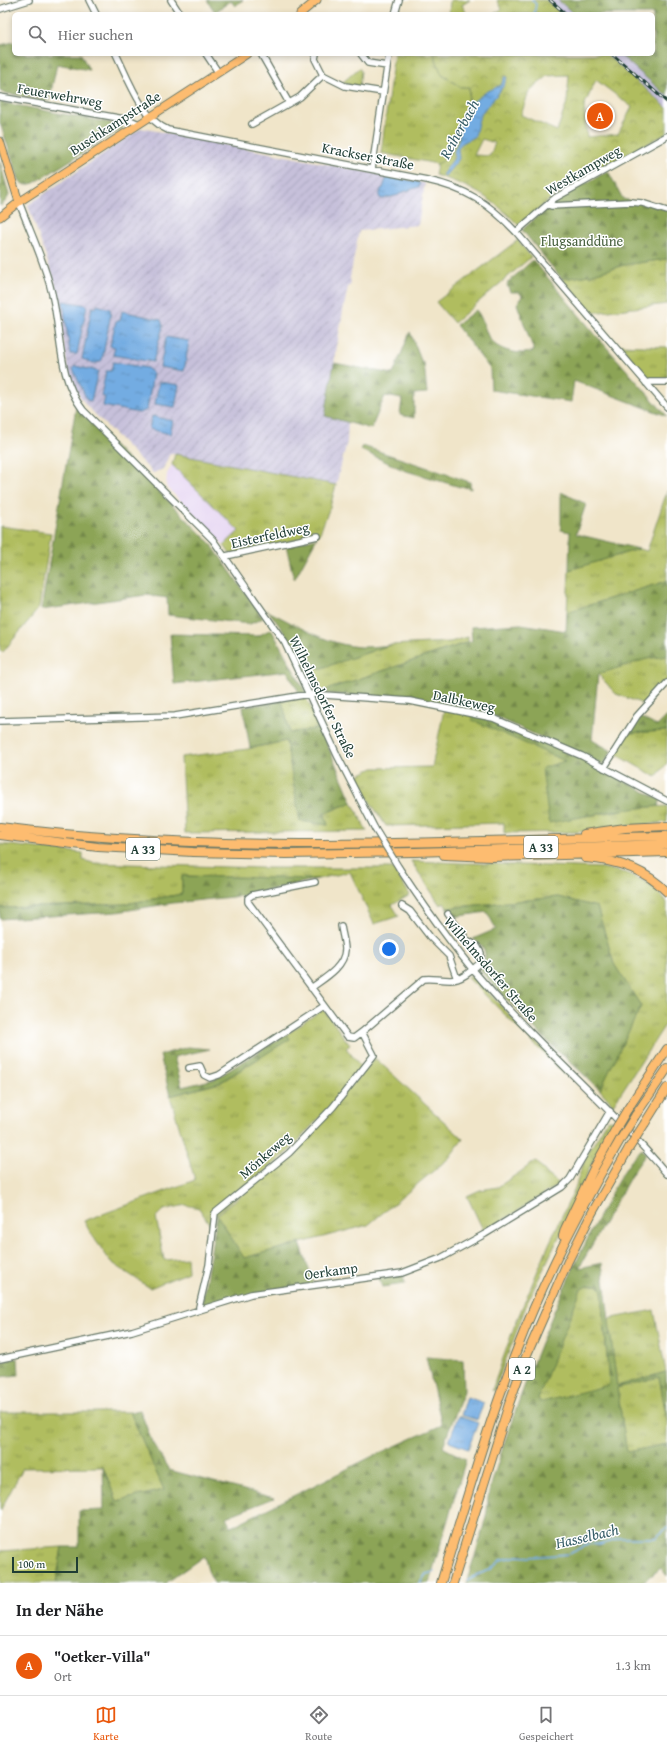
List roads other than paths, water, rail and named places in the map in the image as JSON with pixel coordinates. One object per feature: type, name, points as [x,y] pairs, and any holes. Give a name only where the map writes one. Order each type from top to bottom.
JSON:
[{"type":"highway","points":[[547,839],[610,830],[667,826]]},
{"type":"highway","name":"A 33","points":[[0,827],[43,832],[143,839],[279,844],[667,836]]},
{"type":"highway","name":"A 33","points":[[0,835],[98,847],[193,852],[286,854],[414,852],[667,844]]},
{"type":"highway","points":[[414,852],[463,856],[667,852]]},
{"type":"highway","points":[[547,855],[591,858],[618,863],[650,878],[667,892]]},
{"type":"highway","points":[[560,1251],[565,1228],[594,1168],[627,1110],[666,1052]]},
{"type":"highway","name":"A 2","points":[[441,1583],[498,1401],[533,1311],[560,1251],[620,1140],[667,1069]]},
{"type":"highway","name":"A 2","points":[[453,1583],[507,1411],[525,1359],[568,1261],[592,1213],[629,1148],[667,1088]]},
{"type":"main road","points":[[302,12],[317,0]]},
{"type":"main road","name":"Buschkampstraße","points":[[0,217],[19,202],[244,56]]},
{"type":"main road","points":[[0,141],[19,202]]},
{"type":"street","points":[[0,9],[29,0]]},
{"type":"street","points":[[90,0],[95,12]]},
{"type":"street","points":[[171,0],[179,12]]},
{"type":"street","points":[[396,12],[399,0]]},
{"type":"street","name":"Krackser Straße","points":[[117,56],[141,103],[151,116],[161,126],[168,130],[427,180],[460,189],[478,198],[500,215],[516,232],[667,407]]},
{"type":"street","points":[[207,56],[218,72]]},
{"type":"street","points":[[262,56],[289,104]]},
{"type":"street","points":[[316,56],[315,59],[323,75],[344,86],[383,92]]},
{"type":"street","points":[[363,56],[368,63],[387,66]]},
{"type":"street","points":[[372,169],[389,56]]},
{"type":"street","points":[[252,124],[303,95],[323,75]]},
{"type":"street","name":"Feuerwehrweg","points":[[0,97],[130,120],[139,124]]},
{"type":"street","name":"Westkampweg","points":[[516,232],[555,198],[667,136]]},
{"type":"street","name":"Wilhelmsdorfer Straße","points":[[19,202],[50,287],[64,370],[69,388],[76,400],[84,410],[213,540],[226,556],[285,643],[338,757],[375,829],[437,925],[473,970],[523,1025],[610,1111],[667,1174]]},
{"type":"street","points":[[548,204],[551,206],[630,202],[642,203],[667,211]]},
{"type":"street","points":[[646,383],[667,382]]},
{"type":"street","name":"Eisterfeldweg","points":[[226,556],[318,536]]},
{"type":"street","points":[[604,768],[637,716],[667,683]]},
{"type":"street","name":"Dalbkeweg","points":[[0,721],[175,716],[310,694],[410,701],[493,718],[582,756],[667,802]]},
{"type":"street","points":[[315,882],[252,895],[248,898],[248,902],[348,1037],[354,1038],[362,1032],[424,979],[457,979],[465,976],[480,963],[481,953],[477,946],[461,933],[448,914]]},
{"type":"street","points":[[402,906],[410,911],[430,937],[449,956],[457,979]]},
{"type":"street","points":[[311,988],[334,970],[343,959],[345,945],[341,926]]},
{"type":"street","points":[[189,1068],[200,1066],[204,1075],[210,1078],[219,1075],[324,1006]]},
{"type":"street","name":"Mönkeweg","points":[[199,1310],[198,1307],[208,1265],[215,1213],[289,1153],[348,1089],[374,1054],[362,1032]]},
{"type":"street","name":"Oerkamp","points":[[0,1359],[132,1331],[251,1294],[402,1273],[441,1258],[485,1234],[562,1187],[570,1179],[610,1111]]},
{"type":"water","points":[[505,76],[507,78],[502,88],[481,114],[475,136],[461,144],[458,149],[459,159],[445,176],[442,175],[455,157],[454,151],[459,139],[460,124],[474,101],[486,92],[501,85]]},
{"type":"water","points":[[387,176],[419,182],[420,185],[419,187],[400,193],[399,195],[382,199],[379,197]]},
{"type":"water","points":[[63,301],[87,305],[77,354],[70,354]]},
{"type":"water","points":[[97,305],[110,309],[111,313],[102,360],[94,363],[82,359],[92,307],[96,308]]},
{"type":"water","points":[[122,311],[161,320],[163,326],[153,362],[113,355],[115,347],[110,346],[116,321],[120,321]]},
{"type":"water","points":[[166,337],[189,341],[184,371],[160,367]]},
{"type":"water","points":[[113,362],[147,368],[153,373],[147,410],[139,413],[103,406],[105,397],[101,396],[106,371],[111,371]]},
{"type":"water","points":[[75,366],[98,371],[91,401],[87,400],[73,369]]},
{"type":"water","points":[[159,382],[179,385],[175,407],[155,404]]},
{"type":"water","points":[[152,416],[173,421],[170,434],[149,429]]},
{"type":"water","points":[[467,1397],[484,1403],[477,1420],[461,1415]]},
{"type":"water","points":[[458,1416],[478,1423],[468,1449],[449,1442]]},
{"type":"waterway","name":"Reiherbach","points":[[532,0],[536,4],[534,12]]},
{"type":"waterway","name":"Hasselbach","points":[[467,1580],[490,1570],[501,1560],[517,1556],[529,1557],[569,1554],[589,1544],[599,1544],[620,1538],[655,1538],[667,1528]]},
{"type":"waterway","name":"Hasselbach","points":[[420,1583],[426,1574],[434,1572]]},
{"type":"railway","points":[[550,0],[564,12]]},
{"type":"railway","points":[[614,56],[667,102]]},
{"type":"place","name":"\"Oetker-Villa\"","points":[[600,116]]},
{"type":"park label","name":"Flugsanddüne","points":[[582,241]]}]
